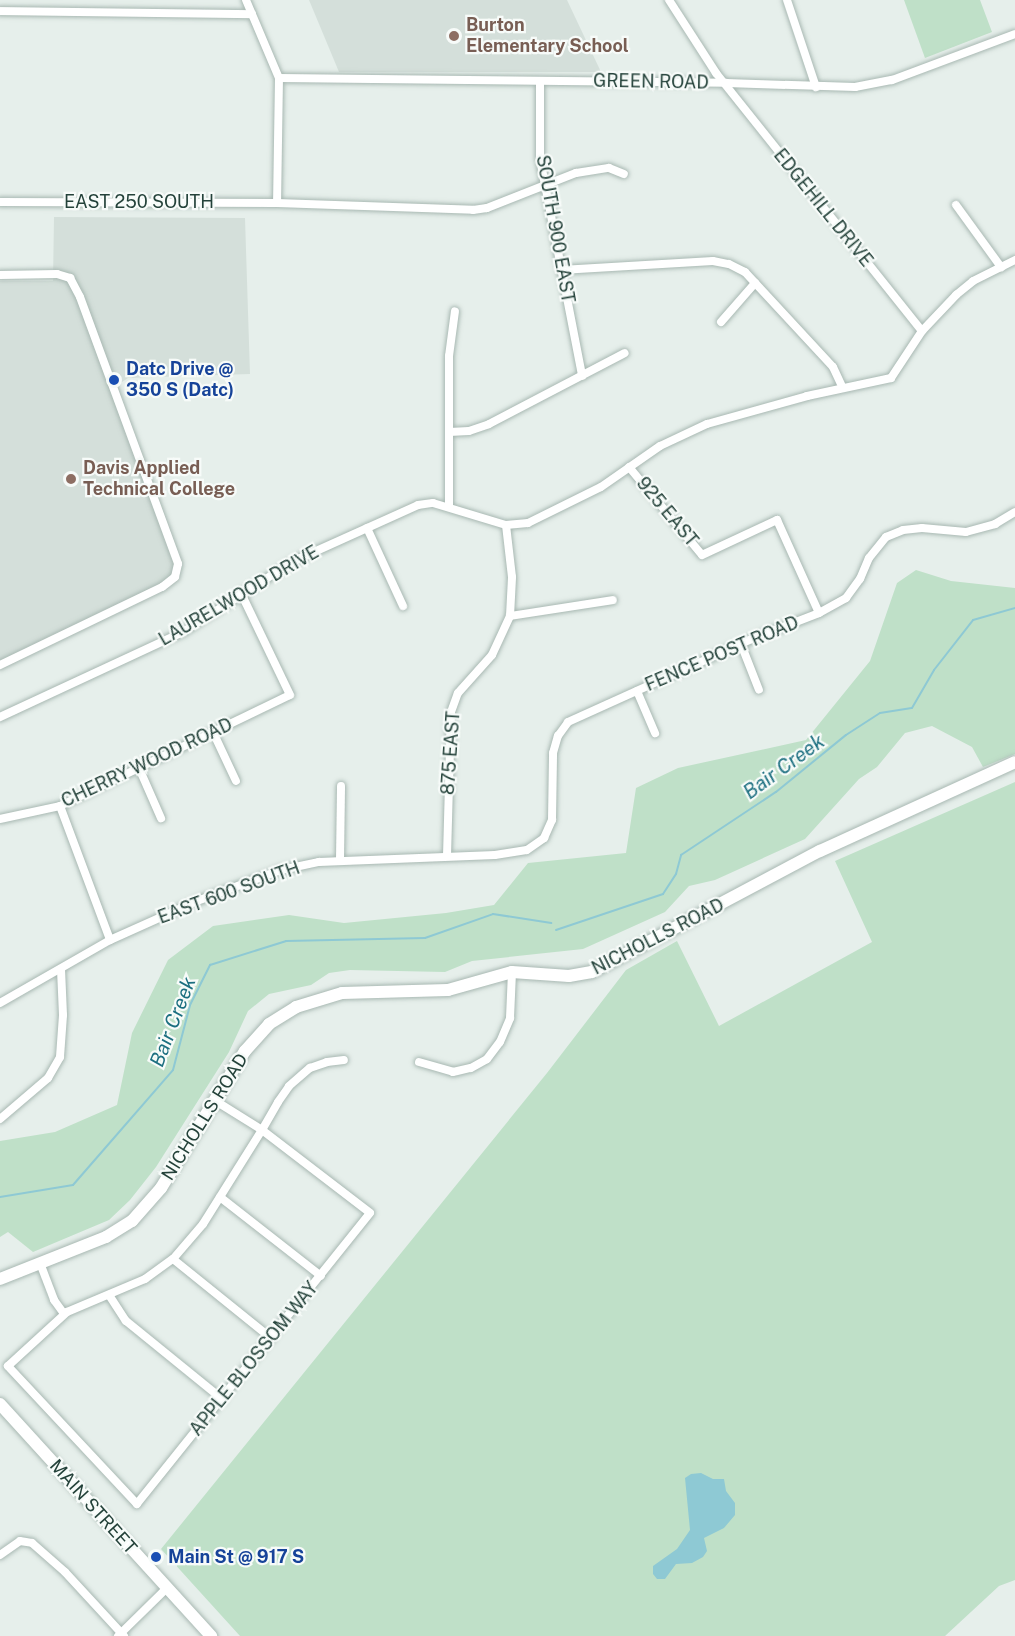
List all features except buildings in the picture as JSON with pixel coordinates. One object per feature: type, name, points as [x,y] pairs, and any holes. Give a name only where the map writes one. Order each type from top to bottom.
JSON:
[{"type":"street","points":[[246,0],[279,78],[277,203]]},
{"type":"street","name":"EDGEHILL DRIVE","points":[[669,0],[710,65],[922,331]]},
{"type":"street","points":[[787,0],[816,87]]},
{"type":"street","points":[[0,11],[252,14]]},
{"type":"street","name":"GREEN ROAD","points":[[279,78],[726,83],[855,87],[892,80],[1015,34]]},
{"type":"street","name":"SOUTH 900 EAST","points":[[540,81],[540,159],[582,376]]},
{"type":"street","points":[[545,185],[576,173],[609,168],[624,174]]},
{"type":"street","name":"EAST 250 SOUTH","points":[[0,202],[277,203],[473,210],[487,208],[545,185]]},
{"type":"street","points":[[956,205],[1001,267]]},
{"type":"street","points":[[506,525],[528,523],[548,514],[601,487],[660,446],[707,424],[877,379],[891,378],[922,331],[956,294],[973,280],[1015,260]]},
{"type":"street","points":[[561,270],[713,261],[745,272],[833,367],[843,388]]},
{"type":"street","points":[[0,275],[57,274],[70,278],[80,297],[178,564],[175,577],[162,586],[0,665]]},
{"type":"street","points":[[721,322],[755,284]]},
{"type":"street","points":[[449,507],[449,356],[455,311]]},
{"type":"street","points":[[449,432],[469,431],[489,424],[625,353]]},
{"type":"street","name":"925 EAST","points":[[629,467],[702,555],[777,520],[819,613]]},
{"type":"street","name":"LAURELWOOD DRIVE","points":[[0,717],[183,632],[294,561],[418,505],[433,503],[506,525]]},
{"type":"street","name":"FENCE POST ROAD","points":[[495,855],[527,850],[544,838],[552,820],[553,753],[558,736],[568,722],[741,644],[819,613],[846,598],[860,579],[869,558],[886,537],[903,530],[922,528],[966,532],[994,524],[1015,512]]},
{"type":"street","name":"875 EAST","points":[[447,856],[451,712],[458,693],[492,655],[510,616],[512,577],[506,525]]},
{"type":"street","points":[[368,528],[403,606]]},
{"type":"street","name":"CHERRY WOOD ROAD","points":[[0,819],[25,812],[60,807],[290,695],[241,593]]},
{"type":"street","points":[[510,616],[614,600]]},
{"type":"street","points":[[741,644],[759,690]]},
{"type":"street","points":[[637,691],[655,734]]},
{"type":"street","points":[[213,732],[236,781]]},
{"type":"street","name":"NICHOLLS ROAD","points":[[0,1279],[106,1237],[132,1221],[161,1188],[245,1051],[261,1032],[278,1018],[307,1003],[342,993],[448,990],[512,972],[569,976],[600,969],[812,855],[1015,762]]},
{"type":"street","points":[[139,768],[161,818]]},
{"type":"street","points":[[340,860],[341,786]]},
{"type":"street","points":[[60,807],[110,940]]},
{"type":"street","name":"EAST 600 SOUTH","points":[[0,1003],[110,940],[197,902],[281,870],[340,860],[495,855]]},
{"type":"street","points":[[0,1119],[48,1078],[60,1057],[63,1015],[61,969]]},
{"type":"street","points":[[419,1062],[453,1072],[471,1068],[487,1059],[500,1042],[510,1018],[512,972]]},
{"type":"street","points":[[40,1263],[54,1300],[64,1314],[145,1279],[173,1259],[198,1232],[295,1079],[320,1064],[344,1060]]},
{"type":"street","points":[[214,1100],[262,1130]]},
{"type":"street","name":"APPLE BLOSSOM WAY","points":[[64,1314],[8,1366],[137,1504],[370,1213],[262,1130]]},
{"type":"street","points":[[220,1197],[321,1276]]},
{"type":"street","points":[[173,1259],[271,1338]]},
{"type":"street","points":[[109,1295],[126,1321],[222,1399]]},
{"type":"street","name":"MAIN STREET","points":[[0,1404],[211,1636]]},
{"type":"street","points":[[0,1555],[20,1541],[32,1543],[65,1572],[121,1635],[167,1588]]},
{"type":"shaded area","name":"Burton Elementary School","points":[[309,0],[567,0],[601,72],[339,72]]},
{"type":"shaded area","name":"Davis Applied Technical College","points":[[54,217],[245,218],[250,374],[128,378],[110,390],[175,568],[171,579],[0,664],[0,281],[53,281]]},
{"type":"green space","points":[[904,0],[980,0],[992,32],[925,58]]},
{"type":"green space","points":[[916,570],[951,581],[1015,588],[1015,754],[983,767],[972,747],[932,726],[905,733],[877,767],[859,779],[805,839],[715,880],[689,886],[665,912],[583,949],[472,961],[445,972],[350,970],[329,973],[311,985],[269,994],[248,1011],[229,1052],[156,1167],[130,1200],[109,1220],[33,1252],[8,1232],[0,1237],[0,1141],[55,1132],[117,1105],[132,1033],[168,960],[213,926],[289,915],[344,923],[446,913],[494,905],[528,863],[626,853],[636,788],[678,768],[806,740],[870,661],[897,583]]},
{"type":"green space","points":[[1015,782],[1015,1580],[999,1586],[945,1636],[240,1636],[161,1549],[547,1073],[626,970],[677,941],[719,1026],[872,942],[835,861]]},
{"type":"water","points":[[701,1473],[713,1479],[724,1479],[726,1491],[735,1503],[735,1515],[724,1528],[704,1538],[707,1551],[703,1557],[692,1563],[676,1564],[665,1579],[657,1579],[653,1574],[653,1566],[677,1549],[690,1530],[685,1478],[691,1474]]},
{"type":"waterway","name":"Bair Creek","points":[[556,930],[663,894],[676,874],[681,855],[776,792],[846,735],[880,713],[912,708],[934,670],[973,620],[1015,608]]},
{"type":"waterway","name":"Bair Creek","points":[[0,1197],[73,1185],[173,1070],[190,1005],[210,965],[286,941],[425,938],[493,914],[551,923]]},
{"type":"place","name":"Burton Elementary School","points":[[454,36]]},
{"type":"place","name":"Datc Drive @ 350 S (Datc)","points":[[114,380]]},
{"type":"place","name":"Davis Applied Technical College","points":[[71,479]]},
{"type":"place","name":"Main St @ 917 S","points":[[156,1557]]}]
